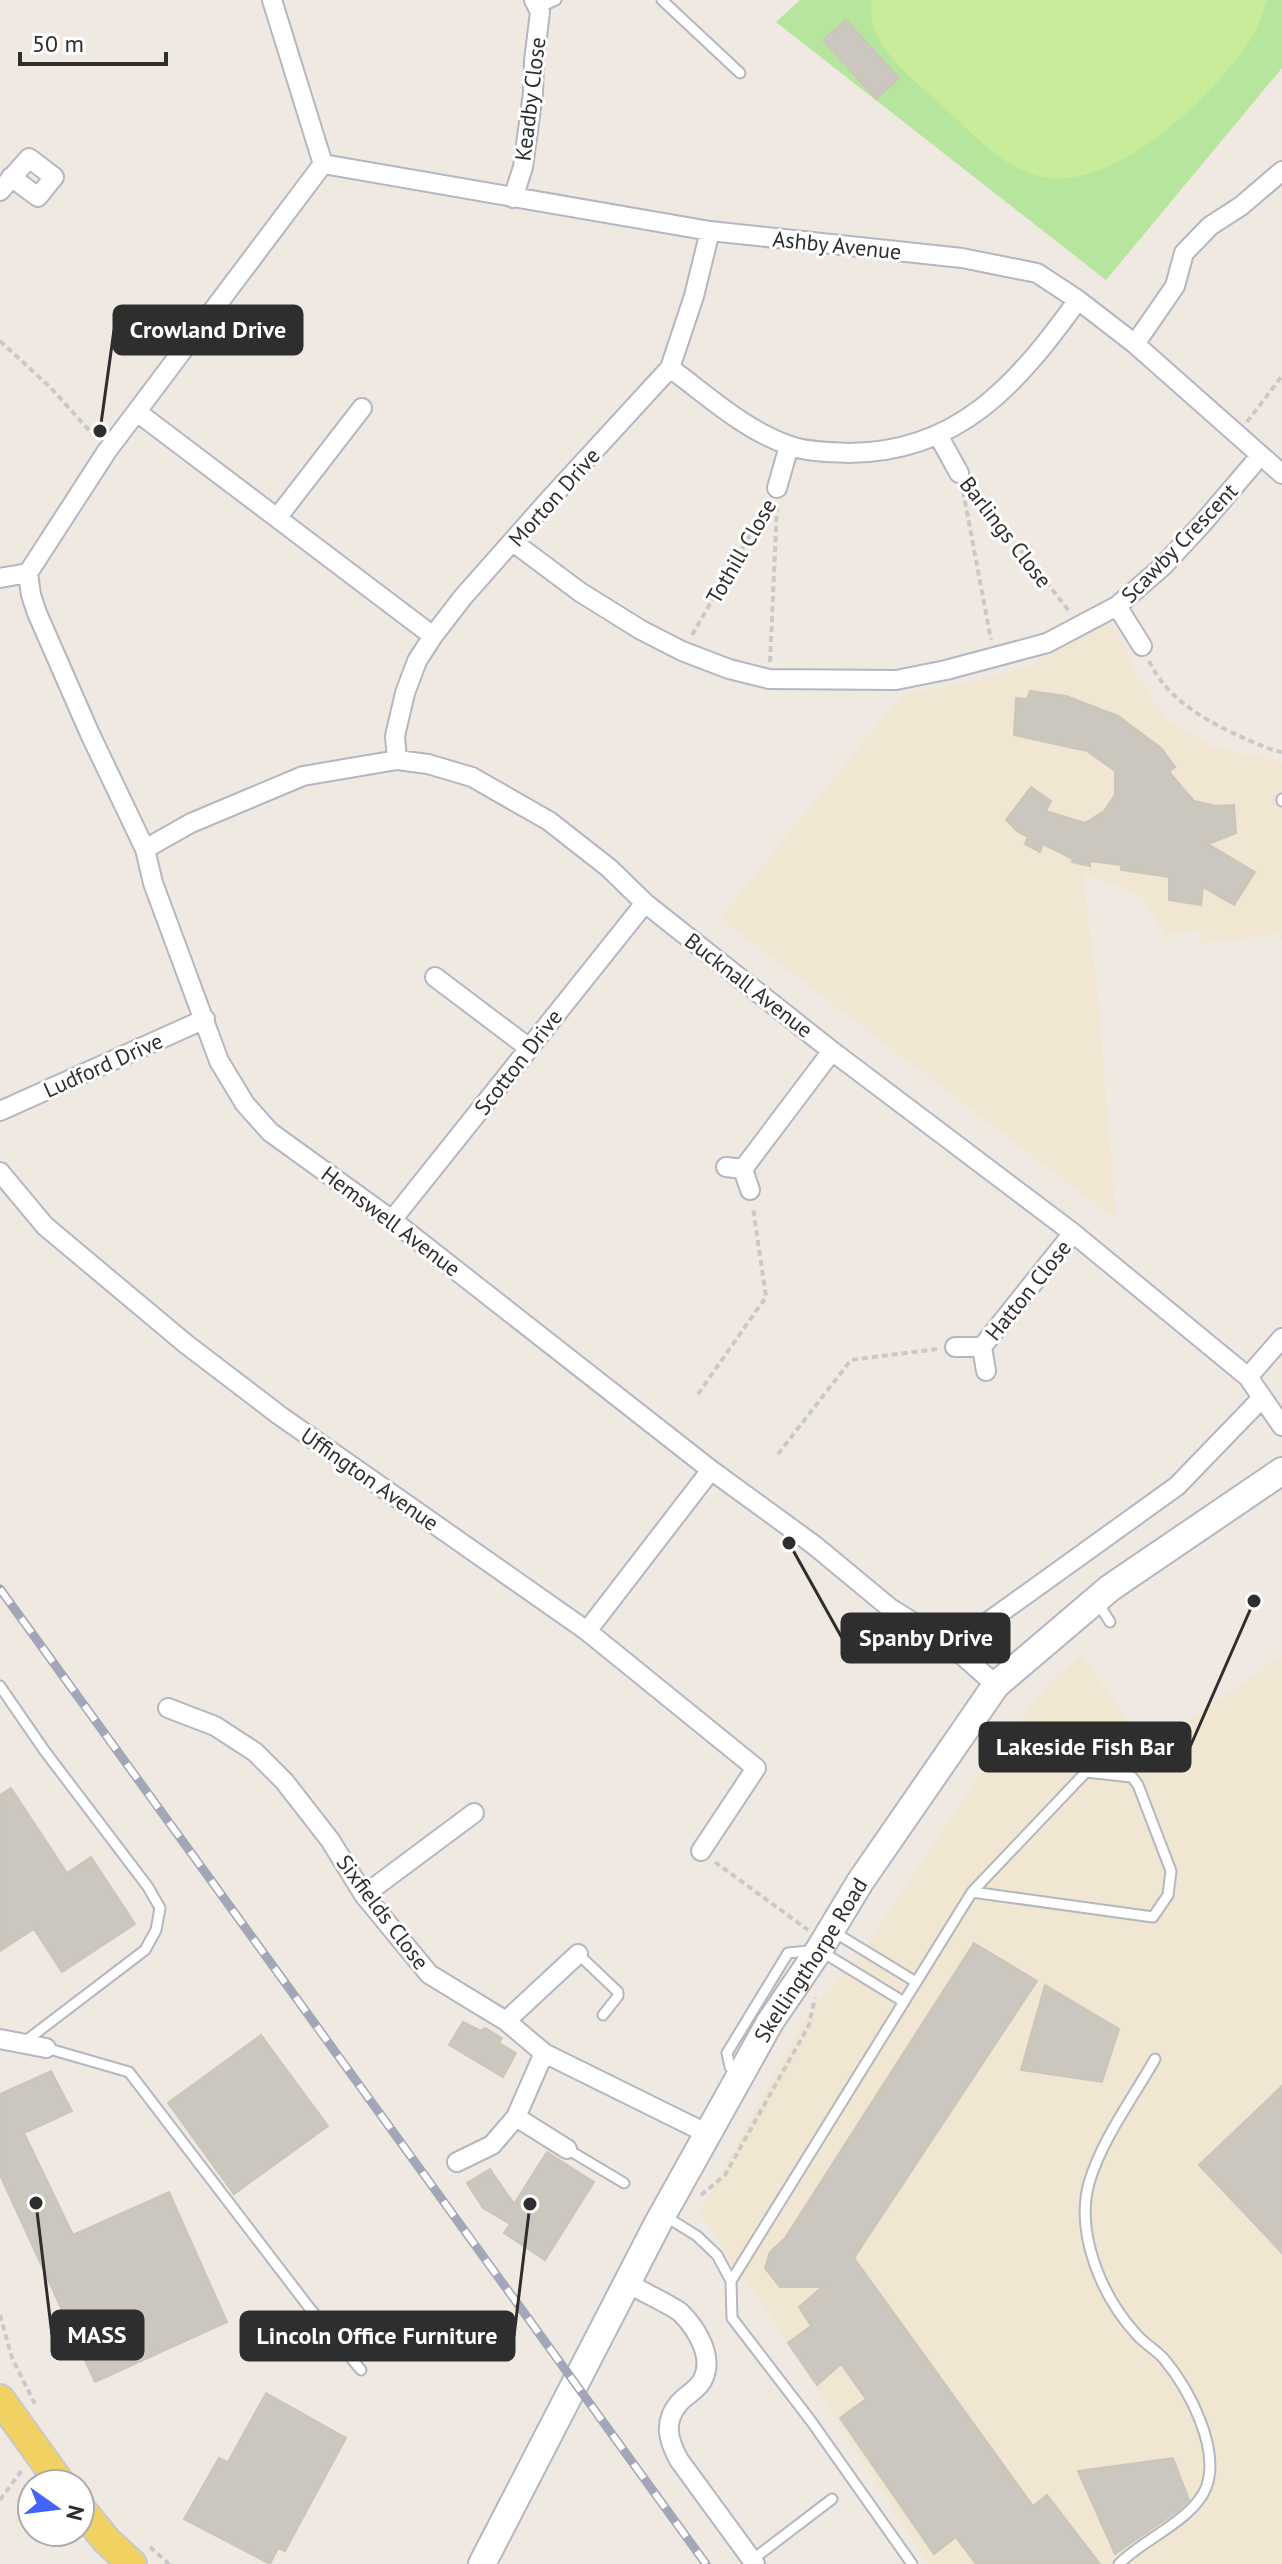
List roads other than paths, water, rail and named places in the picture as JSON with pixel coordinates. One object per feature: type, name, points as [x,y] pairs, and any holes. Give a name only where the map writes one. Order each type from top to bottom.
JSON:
[{"type":"main road","name":"Skellingthorpe Road","points":[[482,2564],[626,2282],[770,2022],[821,1938],[996,1685],[1103,1611],[1110,1588],[1282,1471]]},
{"type":"main road","points":[[0,2399],[50,2468]]},
{"type":"main road","points":[[96,2528],[107,2541],[137,2552]]},
{"type":"street","points":[[0,578],[28,573],[107,451],[323,164],[272,0]]},
{"type":"street","name":"Keadby Close","points":[[513,198],[523,167],[533,93],[540,12],[536,4]]},
{"type":"street","name":"Ashby Avenue","points":[[323,164],[710,231],[962,258],[1037,273],[1135,344],[1282,474]]},
{"type":"street","points":[[1135,344],[1175,286],[1184,253],[1210,226],[1241,206],[1282,171]]},
{"type":"street","name":"Morton Drive","points":[[397,760],[395,736],[405,693],[417,661],[433,636],[463,597],[547,502],[670,368],[694,296],[710,231]]},
{"type":"street","points":[[670,368],[722,408],[789,446],[835,453],[900,448],[938,435],[966,420],[1023,372],[1078,300]]},
{"type":"street","points":[[277,518],[362,408]]},
{"type":"street","points":[[137,412],[433,636]]},
{"type":"street","name":"Barlings Close","points":[[938,435],[959,473]]},
{"type":"street","name":"Tothill Close","points":[[777,488],[789,446]]},
{"type":"street","name":"Scawby Crescent","points":[[513,542],[580,592],[641,630],[682,651],[729,669],[769,679],[896,680],[1047,643],[1117,606],[1162,567],[1260,456]]},
{"type":"street","name":"Hemswell Avenue","points":[[28,573],[37,613],[145,849],[153,883],[219,1061],[245,1104],[270,1132],[392,1220],[711,1470],[814,1545],[890,1608],[953,1647],[996,1685]]},
{"type":"street","points":[[1117,606],[1142,646]]},
{"type":"street","name":"Bucknall Avenue","points":[[145,849],[191,823],[303,776],[397,760],[428,764],[472,777],[536,814],[609,868],[645,903],[832,1051],[1073,1233],[1248,1377],[1282,1426]]},
{"type":"street","name":"Scotton Drive","points":[[392,1220],[645,903]]},
{"type":"street","points":[[435,977],[529,1048]]},
{"type":"street","name":"Ludford Drive","points":[[0,1111],[205,1019]]},
{"type":"street","points":[[750,1190],[734,1168],[832,1051]]},
{"type":"street","name":"Uffington Avenue","points":[[0,1172],[45,1226],[186,1344],[279,1415],[587,1631],[756,1768],[701,1851]]},
{"type":"street","name":"Hatton Close","points":[[982,1347],[1073,1233]]},
{"type":"street","points":[[1248,1377],[1282,1338]]},
{"type":"street","points":[[955,1347],[982,1347],[986,1371]]},
{"type":"street","points":[[953,1647],[1177,1486],[1262,1398]]},
{"type":"street","points":[[587,1631],[711,1470]]},
{"type":"street","name":"Sixfields Close","points":[[168,1708],[215,1726],[255,1752],[284,1781],[330,1840],[364,1895],[429,1974],[506,2021],[544,2053],[708,2134]]},
{"type":"street","points":[[364,1895],[474,1813]]},
{"type":"street","points":[[506,2021],[578,1954]]},
{"type":"street","points":[[0,2039],[46,2048]]},
{"type":"street","points":[[457,2162],[492,2145],[516,2117],[544,2053]]},
{"type":"street","points":[[516,2117],[567,2149]]},
{"type":"street","points":[[626,2282],[680,2311],[704,2347],[707,2364],[703,2380],[679,2403],[668,2423],[669,2442],[754,2562]]},
{"type":"lane","points":[[536,4],[556,0]]},
{"type":"lane","points":[[662,0],[740,73]]},
{"type":"lane","points":[[0,1686],[44,1750],[148,1887],[160,1908],[156,1930],[145,1950],[21,2044]]},
{"type":"lane","points":[[731,2281],[972,1892],[1086,1772],[1132,1777],[1138,1785],[1171,1871],[1168,1895],[1153,1917],[972,1892]]},
{"type":"lane","points":[[821,1938],[916,1982]]},
{"type":"lane","points":[[821,1938],[904,2002]]},
{"type":"lane","points":[[578,1954],[618,1992],[603,2015]]},
{"type":"lane","points":[[46,2048],[129,2072],[308,2306],[361,2370]]},
{"type":"lane","points":[[1119,2564],[1180,2519],[1196,2503],[1205,2489],[1209,2472],[1208,2449],[1199,2417],[1163,2358],[1137,2335],[1110,2299],[1094,2265],[1087,2228],[1089,2183],[1104,2148],[1155,2059]]},
{"type":"lane","points":[[567,2149],[624,2183]]},
{"type":"lane","points":[[663,2215],[709,2246],[717,2255],[731,2281],[732,2318],[811,2421],[912,2564]]},
{"type":"lane","points":[[754,2562],[832,2499]]},
{"type":"railway","points":[[0,1589],[706,2564]]},
{"type":"place","name":"Crowland Drive","points":[[100,431]]},
{"type":"place","name":"Spanby Drive","points":[[789,1543]]},
{"type":"place","name":"Lakeside Fish Bar","points":[[1254,1601]]},
{"type":"place","name":"MASS","points":[[36,2203]]},
{"type":"place","name":"Lincoln Office Furniture","points":[[530,2204]]}]
